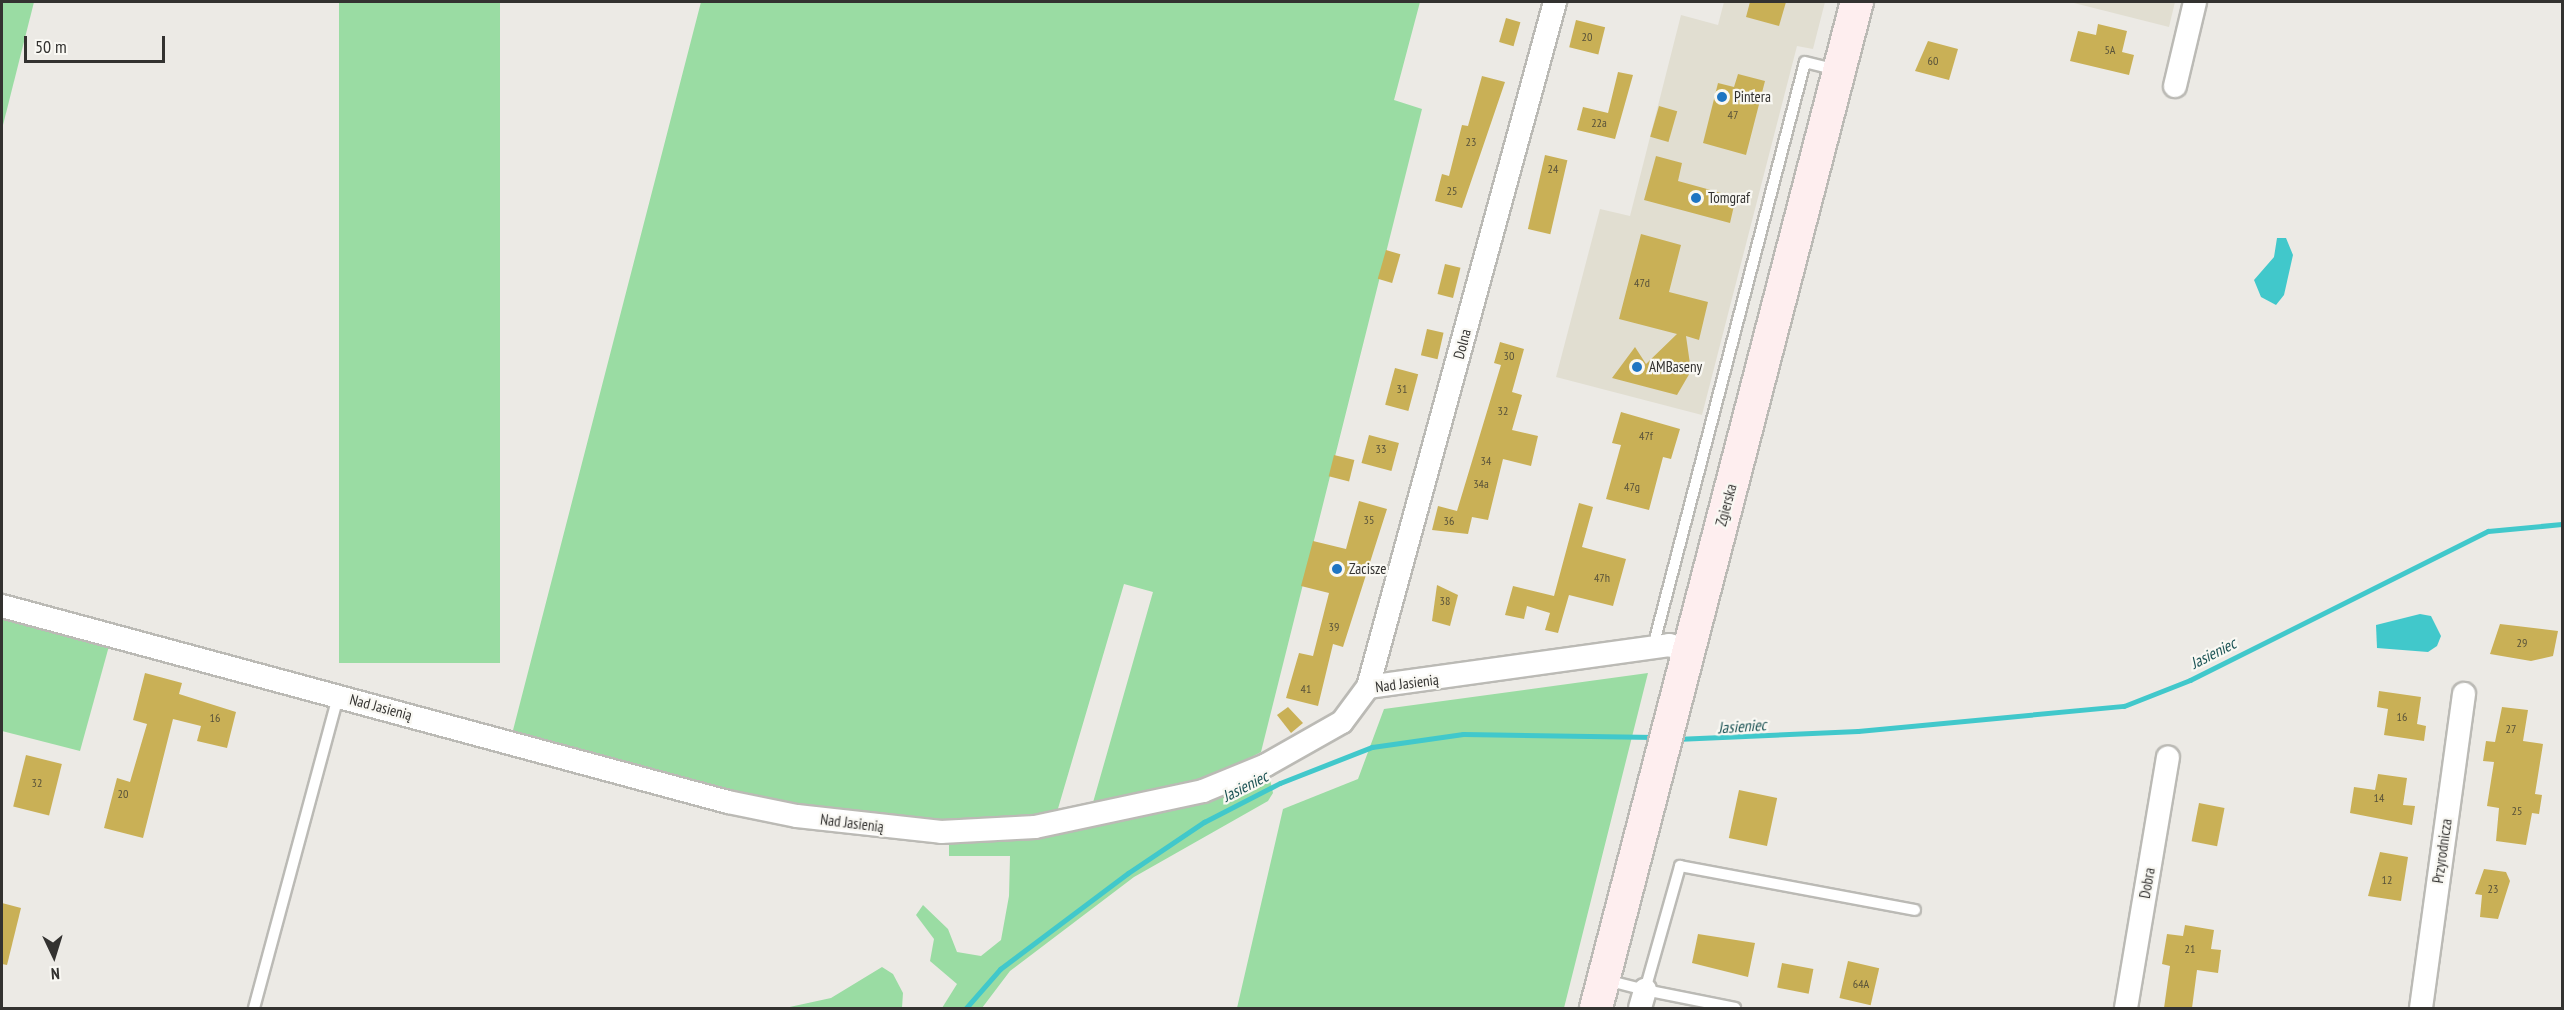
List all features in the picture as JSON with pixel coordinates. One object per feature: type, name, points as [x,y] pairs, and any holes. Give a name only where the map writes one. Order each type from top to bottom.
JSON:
[{"type":"main road","name":"Zgierska","points":[[1600,994],[1857,2]]},
{"type":"street","name":"Dolna","points":[[1368,687],[1555,2]]},
{"type":"street","points":[[2175,86],[2195,2]]},
{"type":"street","name":"Nad Jasienią","points":[[2,606],[728,802],[797,816],[940,832],[1035,827],[1203,791],[1266,765],[1342,722],[1368,687],[1653,647],[1688,650]]},
{"type":"street","name":"Przyrodnicza","points":[[2421,1008],[2463,694]]},
{"type":"street","name":"Dobra","points":[[2126,1008],[2168,758]]},
{"type":"lane","points":[[1653,647],[1805,62],[1839,71]]},
{"type":"lane","points":[[254,1008],[338,696]]},
{"type":"lane","points":[[1642,999],[1680,866],[1915,910]]},
{"type":"lane","points":[[1600,994],[1735,1008]]},
{"type":"shaded area","points":[[1724,2],[1825,2],[1813,49],[1797,46],[1702,415],[1556,377],[1600,209],[1630,216],[1681,15],[1718,25]]},
{"type":"shaded area","points":[[2070,2],[2175,2],[2169,27]]},
{"type":"green space","points":[[2,2],[34,2],[2,129]]},
{"type":"green space","points":[[339,2],[500,2],[500,663],[339,663]]},
{"type":"green space","points":[[701,2],[1420,2],[1394,100],[1422,109],[1261,752],[1201,784],[1092,806],[1153,592],[1124,584],[1057,812],[943,823],[844,813],[737,797],[511,738]]},
{"type":"green space","points":[[2,617],[109,646],[80,751],[2,731]]},
{"type":"green space","points":[[1648,673],[1564,1008],[1237,1008],[1283,809],[1358,779],[1384,709]]},
{"type":"green space","points":[[1269,775],[1273,793],[1268,801],[1134,877],[1010,971],[982,1008],[942,1008],[957,984],[930,961],[934,939],[916,915],[923,905],[948,929],[957,952],[981,956],[1001,940],[1009,896],[1010,856],[949,856],[949,841],[1211,799]]},
{"type":"green space","points":[[882,967],[893,974],[903,993],[902,1008],[785,1008],[831,998]]},
{"type":"water","points":[[2277,238],[2286,238],[2293,255],[2284,295],[2276,305],[2261,297],[2254,280],[2274,257]]},
{"type":"water","points":[[2420,614],[2431,616],[2441,636],[2437,646],[2428,652],[2377,648],[2376,625]]},
{"type":"building","points":[[1750,2],[1786,2],[1779,26],[1746,17]]},
{"type":"building","points":[[1506,18],[1520,22],[1514,46],[1499,42]]},
{"type":"building","points":[[1576,20],[1605,27],[1598,54],[1569,47]]},
{"type":"building","points":[[2098,24],[2127,31],[2122,52],[2134,55],[2129,75],[2070,61],[2078,31],[2096,35]]},
{"type":"building","points":[[1928,41],[1958,49],[1949,80],[1915,71]]},
{"type":"building","points":[[1618,72],[1633,75],[1615,139],[1577,130],[1583,107],[1608,113]]},
{"type":"building","points":[[1738,74],[1765,81],[1746,155],[1703,143],[1718,83],[1734,87]]},
{"type":"building","points":[[1482,76],[1505,82],[1462,208],[1435,201],[1442,174],[1449,176],[1462,125],[1468,126]]},
{"type":"building","points":[[1659,106],[1677,111],[1668,142],[1650,137]]},
{"type":"building","points":[[1545,155],[1567,160],[1550,234],[1528,229]]},
{"type":"building","points":[[1656,156],[1682,163],[1678,181],[1736,197],[1730,223],[1644,200]]},
{"type":"building","points":[[1641,234],[1681,245],[1669,292],[1708,302],[1699,340],[1686,336],[1691,371],[1677,395],[1612,378],[1635,347],[1646,364],[1677,334],[1619,319]]},
{"type":"building","points":[[1386,250],[1400,254],[1392,283],[1378,279]]},
{"type":"building","points":[[1445,264],[1461,268],[1453,298],[1438,294]]},
{"type":"building","points":[[1427,329],[1444,333],[1437,359],[1421,355]]},
{"type":"building","points":[[1500,342],[1524,349],[1512,392],[1522,395],[1512,430],[1538,436],[1531,466],[1503,459],[1488,520],[1472,517],[1468,534],[1432,530],[1438,506],[1457,511],[1501,365],[1494,363]]},
{"type":"building","points":[[1395,368],[1418,374],[1408,411],[1385,405]]},
{"type":"building","points":[[1621,412],[1680,429],[1671,459],[1663,457],[1649,510],[1606,499],[1621,445],[1612,443]]},
{"type":"building","points":[[1369,435],[1399,443],[1391,471],[1361,463]]},
{"type":"building","points":[[1334,455],[1354,460],[1349,481],[1329,476]]},
{"type":"building","points":[[1359,501],[1387,509],[1343,647],[1333,644],[1318,706],[1286,698],[1299,653],[1313,656],[1329,593],[1301,586],[1313,541],[1346,549]]},
{"type":"building","points":[[1579,503],[1593,507],[1582,547],[1626,559],[1613,606],[1569,595],[1558,633],[1545,630],[1550,613],[1527,606],[1524,619],[1505,615],[1513,586],[1554,596]]},
{"type":"building","points":[[1437,585],[1458,595],[1450,626],[1432,621]]},
{"type":"building","points":[[2500,624],[2558,631],[2553,656],[2531,661],[2490,654]]},
{"type":"building","points":[[145,673],[182,683],[179,694],[236,712],[227,748],[197,741],[201,726],[173,719],[143,838],[104,828],[117,778],[130,782],[147,724],[133,720]]},
{"type":"building","points":[[2379,691],[2421,697],[2417,724],[2426,726],[2424,741],[2384,735],[2388,709],[2377,707]]},
{"type":"building","points":[[1288,707],[1303,723],[1291,733],[1277,715]]},
{"type":"building","points":[[2502,707],[2528,710],[2523,741],[2543,744],[2535,794],[2542,795],[2539,814],[2532,813],[2526,845],[2496,841],[2499,808],[2487,806],[2494,762],[2483,761],[2486,741],[2495,742]]},
{"type":"building","points":[[26,755],[62,764],[49,815],[13,806]]},
{"type":"building","points":[[2378,774],[2407,778],[2403,805],[2415,806],[2412,825],[2350,813],[2354,787],[2375,790]]},
{"type":"building","points":[[1739,790],[1777,798],[1767,846],[1729,838]]},
{"type":"building","points":[[2199,803],[2225,808],[2217,846],[2192,841]]},
{"type":"building","points":[[2380,852],[2408,857],[2401,901],[2368,896]]},
{"type":"building","points":[[2484,869],[2506,872],[2510,881],[2498,919],[2480,917],[2482,895],[2475,894]]},
{"type":"building","points":[[2,903],[21,908],[7,965],[2,964]]},
{"type":"building","points":[[2185,925],[2214,930],[2211,949],[2221,950],[2218,973],[2197,970],[2192,1008],[2164,1008],[2170,966],[2162,964],[2167,934],[2183,936]]},
{"type":"building","points":[[1698,934],[1755,943],[1748,977],[1692,963]]},
{"type":"building","points":[[1848,961],[1879,968],[1871,1005],[1839,998]]},
{"type":"building","points":[[1782,963],[1813,969],[1809,994],[1777,988]]},
{"type":"waterway","name":"Jasieniec","points":[[1676,739],[1858,731],[2124,706],[2190,680],[2488,531],[2562,524]]},
{"type":"waterway","name":"Jasieniec","points":[[966,1008],[1000,969],[1128,873],[1204,822],[1280,783],[1372,747],[1463,734],[1655,737]]},
{"type":"place","name":"Pintera","points":[[1722,97]]},
{"type":"place","name":"Tomgraf","points":[[1696,198]]},
{"type":"place","name":"AMBaseny","points":[[1637,367]]},
{"type":"place","name":"Zacisze","points":[[1337,569]]}]
